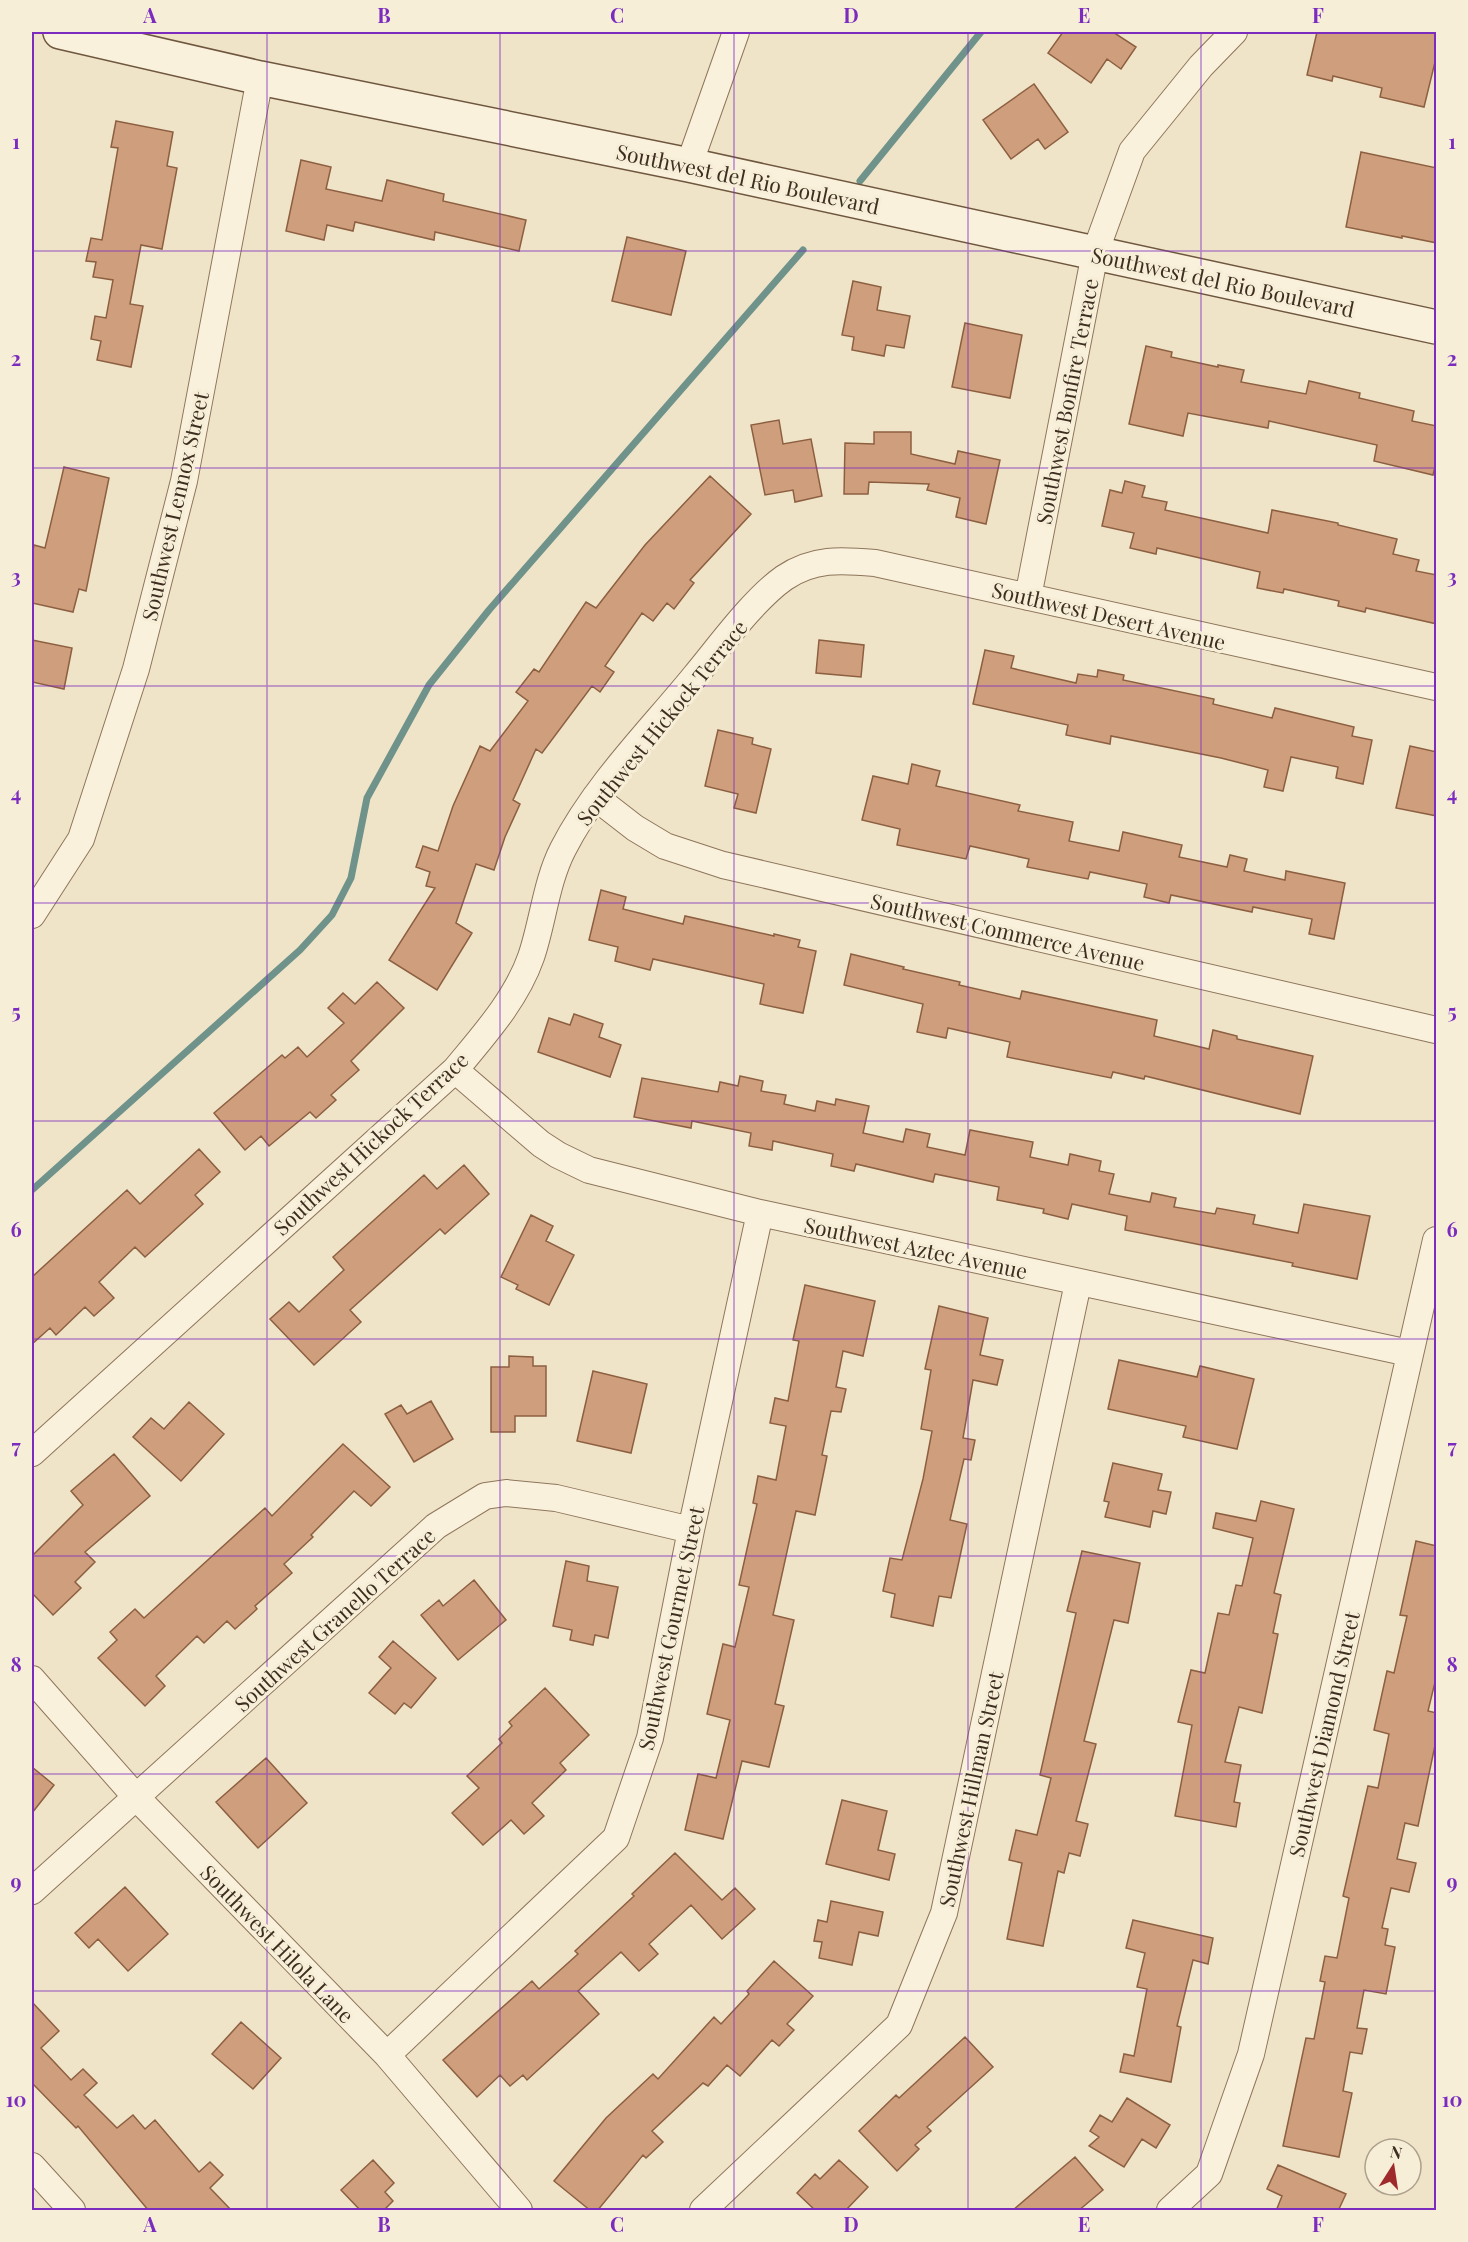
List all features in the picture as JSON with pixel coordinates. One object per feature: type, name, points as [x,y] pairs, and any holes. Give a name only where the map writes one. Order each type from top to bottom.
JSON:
[{"type":"street","name":"Southwest del Rio Boulevard","points":[[60,32],[260,78],[689,165],[1437,327]]},
{"type":"street","points":[[689,165],[736,32]]},
{"type":"street","name":"Southwest Bonfire Terrace","points":[[1028,597],[1095,253],[1132,151],[1201,66],[1234,32]]},
{"type":"street","name":"Southwest Lennox Street","points":[[32,915],[81,839],[136,669],[183,481],[260,78]]},
{"type":"street","name":"Southwest Desert Avenue","points":[[783,579],[821,561],[875,562],[1437,687]]},
{"type":"street","name":"Southwest Hickock Terrace","points":[[32,1453],[455,1070],[492,1025],[517,987],[530,959],[550,884],[562,850],[595,797],[740,622],[783,579]]},
{"type":"street","name":"Southwest Commerce Avenue","points":[[595,797],[635,828],[665,846],[723,866],[1437,1030]]},
{"type":"street","name":"Southwest Aztec Avenue","points":[[455,1070],[541,1144],[589,1170],[760,1213],[1409,1353]]},
{"type":"street","name":"Southwest Gourmet Street","points":[[387,2055],[616,1838],[650,1738],[691,1530],[760,1213]]},
{"type":"street","name":"Southwest Diamond Street","points":[[1170,2211],[1209,2174],[1251,2054],[1409,1353],[1437,1239]]},
{"type":"street","name":"Southwest Hillman Street","points":[[703,2211],[899,2025],[944,1913],[1078,1283]]},
{"type":"street","name":"Southwest Granello Terrace","points":[[32,1891],[436,1526],[485,1496],[506,1493],[556,1498],[691,1530]]},
{"type":"street","name":"Southwest Hilola Lane","points":[[32,1679],[136,1797],[387,2055],[519,2211]]},
{"type":"street","points":[[32,2166],[72,2211]]},
{"type":"building","points":[[1063,32],[1113,32],[1136,47],[1121,69],[1107,59],[1091,83],[1048,53]]},
{"type":"building","points":[[1317,32],[1437,32],[1437,54],[1424,107],[1380,97],[1382,88],[1333,76],[1332,81],[1307,75]]},
{"type":"building","points":[[1034,84],[1068,132],[1045,149],[1038,139],[1011,159],[983,120]]},
{"type":"building","points":[[116,121],[173,132],[167,166],[177,168],[162,249],[141,245],[130,304],[143,306],[131,367],[97,360],[101,341],[91,339],[95,316],[106,318],[113,280],[93,277],[96,262],[86,261],[91,238],[102,240],[118,148],[111,147]]},
{"type":"building","points":[[1361,152],[1437,168],[1437,243],[1346,227]]},
{"type":"building","points":[[301,160],[331,167],[326,189],[382,201],[387,180],[444,194],[443,201],[526,220],[519,251],[435,232],[434,240],[355,222],[353,231],[327,225],[324,240],[286,231]]},
{"type":"building","points":[[627,237],[686,251],[671,315],[612,301]]},
{"type":"building","points":[[853,281],[881,287],[877,310],[910,316],[904,348],[886,345],[884,356],[852,350],[854,337],[842,335]]},
{"type":"building","points":[[965,323],[1022,335],[1010,398],[952,387]]},
{"type":"building","points":[[1146,346],[1172,352],[1171,357],[1244,370],[1241,382],[1306,394],[1309,381],[1360,393],[1359,398],[1414,411],[1412,421],[1437,426],[1437,459],[1433,475],[1374,461],[1377,445],[1269,421],[1268,428],[1188,413],[1183,436],[1129,424]]},
{"type":"building","points":[[779,420],[783,444],[811,439],[822,496],[795,502],[793,490],[765,495],[751,425]]},
{"type":"building","points":[[874,432],[911,432],[911,454],[955,464],[958,451],[1000,460],[986,524],[956,517],[960,498],[927,490],[929,484],[869,482],[868,494],[844,494],[845,443],[874,444]]},
{"type":"building","points":[[64,467],[109,478],[86,591],[79,589],[73,612],[32,603],[34,545],[45,548]]},
{"type":"building","points":[[710,476],[751,514],[690,580],[694,583],[674,609],[667,603],[653,621],[642,613],[605,666],[614,672],[600,692],[592,686],[542,753],[536,749],[513,800],[520,804],[505,837],[494,870],[476,864],[456,923],[472,933],[437,990],[389,960],[435,888],[426,886],[430,872],[416,867],[423,846],[438,851],[453,806],[480,746],[490,751],[528,701],[516,692],[534,669],[539,672],[586,602],[596,608],[645,545]]},
{"type":"building","points":[[1125,481],[1145,486],[1142,497],[1167,502],[1165,510],[1268,533],[1272,510],[1338,523],[1338,525],[1397,539],[1393,554],[1419,560],[1416,571],[1437,575],[1437,624],[1366,608],[1365,612],[1338,606],[1339,601],[1284,589],[1283,593],[1257,588],[1260,572],[1157,548],[1156,554],[1130,548],[1134,533],[1102,526],[1110,490],[1122,493]]},
{"type":"building","points":[[32,640],[72,648],[64,689],[32,682]]},
{"type":"building","points":[[819,640],[864,645],[861,677],[816,673]]},
{"type":"building","points":[[985,650],[1014,656],[1011,668],[1076,683],[1078,674],[1097,677],[1098,670],[1124,675],[1123,680],[1214,699],[1213,704],[1272,718],[1275,708],[1354,727],[1352,736],[1372,740],[1363,784],[1336,778],[1338,767],[1291,757],[1283,791],[1264,787],[1268,770],[1111,736],[1110,744],[1066,735],[1068,725],[973,704]]},
{"type":"building","points":[[718,730],[753,738],[752,744],[771,749],[756,813],[734,808],[738,794],[705,786]]},
{"type":"building","points":[[1410,746],[1437,752],[1437,816],[1396,808]]},
{"type":"building","points":[[912,764],[940,771],[936,786],[1020,805],[1018,811],[1073,822],[1069,841],[1119,851],[1123,832],[1182,845],[1179,857],[1227,867],[1230,855],[1247,859],[1244,871],[1285,880],[1286,871],[1345,883],[1334,939],[1309,934],[1312,919],[1253,907],[1252,912],[1171,895],[1169,903],[1144,897],[1147,884],[1090,872],[1088,879],[1027,867],[1029,859],[970,846],[966,859],[897,845],[900,829],[862,820],[873,776],[908,784]]},
{"type":"building","points":[[601,890],[626,897],[623,909],[683,924],[685,916],[800,940],[798,947],[816,951],[803,1013],[760,1004],[764,984],[653,959],[650,970],[615,961],[618,947],[589,940]]},
{"type":"building","points":[[851,954],[960,982],[959,985],[1020,999],[1022,991],[1157,1020],[1154,1036],[1209,1049],[1213,1030],[1237,1036],[1237,1039],[1313,1056],[1300,1114],[1145,1076],[1144,1079],[1113,1072],[1111,1078],[1007,1057],[1010,1042],[948,1028],[946,1038],[917,1032],[923,1004],[844,985]]},
{"type":"building","points":[[377,982],[404,1008],[351,1061],[359,1070],[331,1095],[336,1100],[316,1118],[310,1112],[269,1146],[261,1136],[245,1150],[214,1113],[282,1055],[285,1058],[298,1047],[307,1057],[344,1023],[328,1008],[343,993],[355,1004]]},
{"type":"building","points":[[574,1014],[603,1024],[599,1037],[621,1045],[610,1077],[538,1052],[549,1018],[570,1025]]},
{"type":"building","points":[[740,1076],[763,1081],[761,1091],[786,1095],[784,1104],[815,1111],[817,1101],[835,1105],[836,1099],[869,1106],[863,1133],[903,1142],[906,1129],[930,1134],[927,1147],[965,1155],[970,1130],[1033,1142],[1030,1157],[1068,1165],[1070,1154],[1101,1161],[1099,1171],[1114,1174],[1109,1194],[1150,1202],[1152,1193],[1176,1198],[1174,1207],[1215,1214],[1217,1208],[1255,1215],[1253,1224],[1298,1233],[1304,1204],[1370,1216],[1357,1279],[1292,1266],[1293,1263],[1125,1230],[1127,1216],[1072,1204],[1068,1219],[1043,1213],[1044,1209],[997,1200],[999,1187],[935,1174],[933,1182],[856,1164],[854,1171],[831,1166],[833,1154],[773,1141],[772,1150],[749,1146],[751,1133],[692,1121],[691,1128],[634,1117],[642,1078],[718,1092],[720,1082],[738,1086]]},
{"type":"building","points":[[199,1149],[220,1172],[195,1195],[203,1204],[145,1257],[135,1247],[99,1282],[114,1298],[94,1316],[85,1307],[56,1335],[50,1328],[32,1344],[32,1277],[127,1190],[140,1204]]},
{"type":"building","points":[[464,1165],[489,1194],[445,1234],[440,1229],[350,1310],[361,1322],[314,1365],[270,1319],[289,1302],[299,1312],[344,1270],[333,1257],[424,1175],[437,1189]]},
{"type":"building","points":[[531,1215],[553,1226],[546,1241],[574,1255],[549,1305],[516,1289],[518,1285],[501,1277]]},
{"type":"building","points":[[805,1285],[875,1301],[863,1356],[843,1351],[836,1387],[846,1389],[841,1412],[831,1411],[822,1455],[827,1456],[815,1515],[796,1511],[773,1615],[794,1620],[775,1704],[784,1706],[769,1767],[742,1761],[723,1839],[685,1830],[698,1774],[716,1778],[730,1720],[707,1714],[723,1644],[735,1647],[749,1587],[739,1585],[757,1504],[753,1503],[758,1476],[776,1480],[786,1426],[770,1423],[775,1398],[788,1401],[799,1341],[793,1340]]},
{"type":"building","points":[[939,1306],[988,1318],[980,1355],[1003,1360],[997,1385],[973,1380],[963,1438],[975,1440],[971,1460],[964,1459],[950,1520],[967,1524],[951,1598],[939,1596],[933,1626],[891,1617],[895,1594],[883,1591],[890,1558],[902,1560],[923,1479],[932,1431],[921,1429],[931,1370],[925,1369]]},
{"type":"building","points":[[509,1356],[533,1357],[533,1366],[546,1366],[546,1416],[515,1416],[515,1432],[491,1432],[491,1367],[509,1367]]},
{"type":"building","points":[[1119,1360],[1197,1377],[1200,1366],[1254,1379],[1237,1449],[1183,1437],[1186,1426],[1108,1409]]},
{"type":"building","points":[[593,1371],[647,1384],[631,1453],[577,1441]]},
{"type":"building","points":[[431,1401],[453,1439],[414,1462],[385,1414],[401,1405],[407,1414]]},
{"type":"building","points":[[189,1402],[224,1434],[181,1481],[133,1437],[151,1418],[164,1429]]},
{"type":"building","points":[[343,1444],[390,1487],[371,1506],[354,1491],[311,1535],[313,1537],[284,1564],[292,1573],[255,1606],[257,1609],[235,1629],[227,1621],[204,1643],[197,1636],[156,1676],[165,1686],[145,1706],[98,1658],[117,1640],[110,1632],[135,1609],[144,1618],[265,1508],[272,1516]]},
{"type":"building","points":[[114,1454],[150,1496],[85,1552],[95,1562],[75,1582],[81,1588],[53,1615],[32,1593],[32,1556],[83,1505],[71,1491]]},
{"type":"building","points":[[1113,1463],[1162,1474],[1158,1490],[1171,1492],[1166,1514],[1153,1511],[1150,1527],[1105,1517],[1109,1502],[1104,1501]]},
{"type":"building","points":[[1261,1501],[1294,1509],[1274,1593],[1281,1595],[1273,1633],[1278,1634],[1262,1713],[1239,1707],[1225,1762],[1241,1765],[1234,1802],[1240,1803],[1236,1827],[1175,1816],[1192,1725],[1178,1722],[1191,1670],[1205,1673],[1218,1613],[1229,1615],[1236,1585],[1242,1586],[1253,1538],[1213,1528],[1216,1513],[1256,1521]]},
{"type":"building","points":[[1416,1541],[1437,1546],[1437,1674],[1428,1711],[1437,1713],[1437,1736],[1418,1826],[1405,1823],[1397,1859],[1416,1863],[1409,1892],[1391,1888],[1382,1928],[1388,1929],[1385,1945],[1395,1947],[1386,1994],[1364,1990],[1357,2028],[1367,2029],[1362,2054],[1350,2052],[1343,2091],[1352,2093],[1339,2157],[1283,2146],[1306,2038],[1314,2039],[1325,1982],[1320,1981],[1325,1956],[1337,1958],[1349,1898],[1343,1896],[1368,1786],[1378,1788],[1389,1734],[1374,1730],[1387,1671],[1394,1673],[1407,1616],[1400,1615]]},
{"type":"building","points":[[1082,1551],[1140,1563],[1128,1623],[1114,1620],[1084,1741],[1096,1744],[1076,1821],[1088,1824],[1080,1856],[1069,1853],[1064,1873],[1058,1871],[1043,1946],[1007,1939],[1022,1863],[1009,1860],[1016,1830],[1037,1835],[1051,1778],[1040,1775],[1076,1613],[1067,1611]]},
{"type":"building","points":[[566,1561],[589,1566],[587,1581],[618,1587],[608,1638],[595,1635],[593,1645],[570,1640],[572,1630],[553,1626]]},
{"type":"building","points":[[474,1580],[506,1620],[458,1660],[421,1615],[439,1600],[443,1606]]},
{"type":"building","points":[[393,1641],[436,1678],[411,1708],[404,1703],[395,1714],[369,1693],[391,1668],[379,1657]]},
{"type":"building","points":[[545,1688],[589,1735],[560,1763],[566,1770],[532,1803],[544,1816],[524,1834],[511,1820],[483,1845],[452,1813],[479,1788],[467,1776],[502,1743],[499,1739],[512,1726],[509,1722]]},
{"type":"building","points":[[266,1758],[307,1803],[258,1848],[216,1802]]},
{"type":"building","points":[[32,1767],[54,1785],[32,1813]]},
{"type":"building","points":[[842,1800],[887,1811],[878,1850],[895,1854],[889,1880],[826,1864]]},
{"type":"building","points":[[675,1853],[722,1900],[735,1888],[755,1909],[722,1939],[691,1905],[649,1944],[658,1954],[639,1971],[621,1952],[578,1991],[599,2014],[527,2080],[523,2075],[510,2086],[500,2075],[477,2097],[443,2060],[532,1981],[539,1989],[578,1954],[575,1951],[634,1896],[632,1894]]},
{"type":"building","points":[[125,1887],[168,1934],[128,1971],[98,1939],[89,1948],[75,1933]]},
{"type":"building","points":[[831,1901],[883,1912],[878,1936],[859,1932],[852,1965],[819,1958],[822,1942],[814,1941],[818,1920],[827,1922]]},
{"type":"building","points":[[1133,1920],[1213,1938],[1208,1964],[1193,1960],[1177,2026],[1181,2027],[1171,2082],[1120,2072],[1124,2054],[1134,2056],[1147,1989],[1137,1987],[1145,1953],[1126,1948]]},
{"type":"building","points":[[774,1961],[813,1996],[787,2024],[794,2030],[779,2046],[772,2040],[740,2076],[727,2065],[708,2086],[703,2083],[652,2131],[663,2142],[646,2158],[643,2155],[597,2211],[591,2211],[554,2181],[606,2118],[653,2074],[658,2079],[714,2017],[721,2024],[749,1994],[747,1991]]},
{"type":"building","points":[[32,2002],[59,2031],[41,2048],[71,2080],[83,2069],[97,2083],[84,2095],[117,2128],[133,2115],[145,2129],[155,2120],[199,2172],[210,2162],[223,2175],[210,2188],[232,2211],[149,2211],[78,2126],[76,2128],[32,2083]]},
{"type":"building","points":[[241,2022],[281,2058],[253,2089],[212,2054]]},
{"type":"building","points":[[965,2037],[993,2067],[927,2127],[931,2131],[915,2145],[919,2149],[897,2171],[859,2131],[896,2095],[899,2098]]},
{"type":"building","points":[[1127,2098],[1170,2125],[1156,2148],[1142,2139],[1124,2167],[1089,2146],[1099,2137],[1090,2131],[1100,2115],[1112,2122]]},
{"type":"building","points":[[1075,2157],[1103,2190],[1078,2211],[1012,2211]]},
{"type":"building","points":[[373,2160],[394,2183],[385,2192],[393,2201],[383,2211],[361,2211],[341,2190]]},
{"type":"building","points":[[839,2160],[868,2187],[845,2211],[816,2211],[797,2193],[815,2174],[820,2179]]},
{"type":"building","points":[[1278,2165],[1346,2194],[1338,2211],[1276,2211],[1282,2196],[1267,2189]]},
{"type":"waterway","points":[[860,181],[981,32]]},
{"type":"waterway","points":[[32,1190],[300,950],[332,915],[351,878],[367,798],[429,685],[489,610],[803,250]]}]
